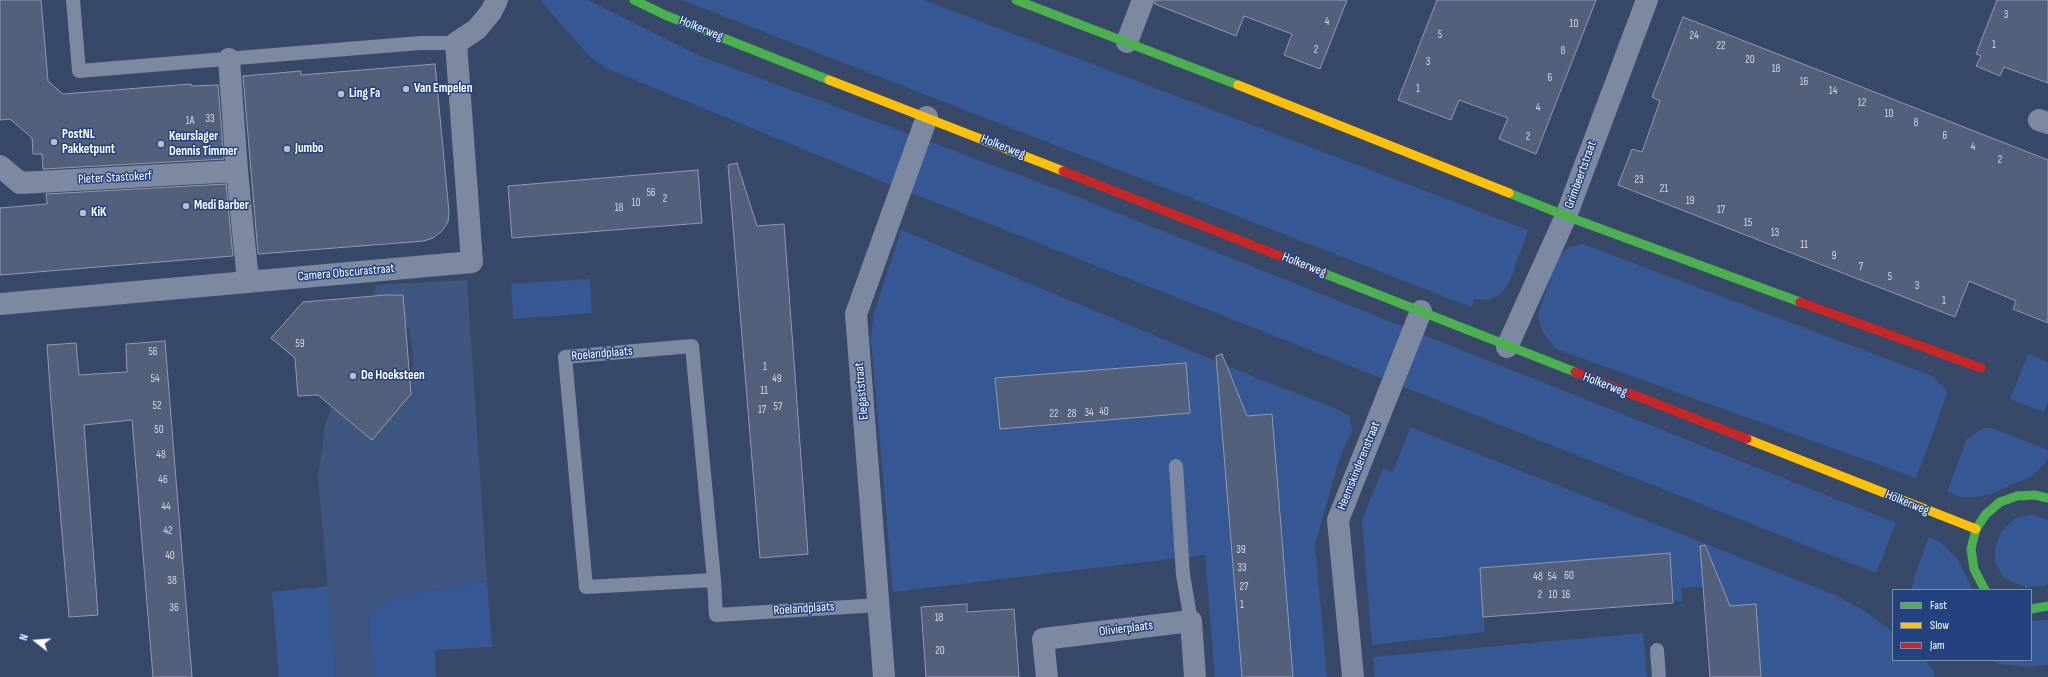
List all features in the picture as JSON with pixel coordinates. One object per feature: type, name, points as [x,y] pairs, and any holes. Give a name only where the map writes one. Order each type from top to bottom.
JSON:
[{"type":"street","points":[[456,43],[477,29],[491,12],[497,0]]},
{"type":"street","name":"Holkerweg","points":[[634,0],[665,15],[1422,311],[1507,347],[1976,529]]},
{"type":"street","points":[[1016,0],[1342,124],[1566,216],[1981,368]]},
{"type":"street","points":[[1127,42],[1143,0]]},
{"type":"street","name":"Grimbeertstraat","points":[[1507,347],[1566,216],[1647,0]]},
{"type":"street","name":"Camera Obscurastraat","points":[[0,304],[472,262],[456,43]]},
{"type":"street","points":[[229,59],[237,171],[248,281]]},
{"type":"street","name":"Elegaststraat","points":[[884,677],[880,604],[856,314],[927,118]]},
{"type":"street","name":"Pieter Stastokerf","points":[[0,166],[20,183],[237,171]]},
{"type":"street","name":"Heemskinderenstraat","points":[[1353,677],[1338,520],[1422,311]]},
{"type":"street","points":[[1984,589],[1974,569],[1971,549],[1976,529],[1986,514],[2000,502],[2017,496],[2035,495],[2048,498]]},
{"type":"street","points":[[2032,610],[2048,606]]},
{"type":"street","points":[[1191,621],[1195,677]]},
{"type":"street","name":"Olivierplaats","points":[[1047,677],[1043,639],[1191,621]]},
{"type":"lane","points":[[73,0],[78,71],[420,43],[456,43]]},
{"type":"lane","name":"Roelandplaats","points":[[714,580],[586,587],[565,357],[692,346],[714,580],[716,615],[880,604]]},
{"type":"lane","points":[[1176,466],[1182,576],[1191,621]]},
{"type":"lane","points":[[1657,650],[1659,677]]},
{"type":"shaded area","points":[[540,0],[588,0],[700,56],[1070,194],[1896,523],[1876,573],[881,181],[608,69],[590,57]]},
{"type":"shaded area","points":[[682,0],[924,0],[1528,230],[1510,281],[1501,294],[1489,300],[1475,299],[1471,307]]},
{"type":"shaded area","points":[[901,230],[1252,376],[1335,408],[1349,416],[1352,431],[1340,457],[1315,545],[1327,677],[1215,677],[1205,555],[893,592],[871,339],[874,313]]},
{"type":"shaded area","points":[[1583,244],[1932,376],[1948,392],[1916,478],[1556,349],[1542,331],[1538,314],[1558,257],[1569,247]]},
{"type":"shaded area","points":[[590,279],[592,313],[513,319],[511,284]]},
{"type":"shaded area","points":[[467,280],[487,581],[403,595],[378,604],[368,619],[373,677],[336,677],[318,478],[325,426],[332,405],[368,435],[401,407],[405,394],[404,383],[412,368],[413,355],[409,328],[380,331],[377,295],[373,296],[377,285]]},
{"type":"shaded area","points":[[2028,354],[2048,362],[2048,401],[2044,412],[2010,399]]},
{"type":"shaded area","points":[[1410,427],[1835,595],[1865,611],[1892,631],[1892,661],[1926,661],[1933,670],[1935,677],[1761,677],[1756,604],[1705,608],[1720,586],[1682,588],[1682,601],[1673,601],[1669,553],[1480,568],[1485,632],[1372,645],[1362,520],[1383,468],[1393,472]]},
{"type":"shaded area","points":[[1983,428],[1992,428],[2048,450],[2048,458],[2043,466],[2032,476],[1991,494],[1976,497],[1962,497],[1947,492],[1967,439]]},
{"type":"shaded area","points":[[2031,514],[2048,520],[2048,583],[2045,586],[2025,587],[2004,578],[1995,562],[1995,547],[2001,532],[2014,519]]},
{"type":"shaded area","points":[[1929,537],[1940,542],[1958,560],[1972,589],[1912,589],[1914,578]]},
{"type":"shaded area","points":[[487,581],[492,647],[435,650],[436,677],[373,677],[368,619],[378,604],[403,595]]},
{"type":"shaded area","points":[[328,586],[336,677],[279,677],[272,592]]},
{"type":"shaded area","points":[[2048,620],[2048,665],[2029,667],[1999,664],[1993,661],[2032,661],[2032,621]]},
{"type":"shaded area","points":[[1643,633],[1647,677],[1375,677],[1373,657]]},
{"type":"building","points":[[0,0],[41,0],[48,81],[63,94],[191,84],[191,86],[218,85],[224,159],[43,169],[42,154],[33,154],[32,138],[10,119],[0,120]]},
{"type":"building","points":[[1155,0],[1347,0],[1320,69],[1284,55],[1292,34],[1244,16],[1236,36],[1155,4]]},
{"type":"building","points":[[1437,0],[1596,0],[1536,154],[1499,139],[1508,118],[1459,100],[1451,120],[1398,100]]},
{"type":"building","points":[[1997,0],[2048,0],[2048,83],[2004,67],[2000,76],[1976,66],[1981,56],[1976,54]]},
{"type":"building","points":[[1683,17],[2048,160],[2048,323],[2013,309],[2016,301],[1969,281],[1955,317],[1618,185],[1632,149],[1642,152],[1660,101],[1652,97]]},
{"type":"building","points":[[435,64],[449,212],[448,222],[441,232],[433,238],[424,241],[258,254],[243,76],[301,71],[301,75]]},
{"type":"building","points":[[737,163],[757,226],[784,224],[808,554],[760,558],[728,165]]},
{"type":"building","points":[[698,170],[702,223],[512,238],[508,186]]},
{"type":"building","points":[[226,184],[233,256],[0,275],[0,208],[47,204],[46,194]]},
{"type":"building","name":"De Hoeksteen","points":[[403,295],[411,394],[372,440],[318,395],[298,396],[295,358],[271,338],[303,302]]},
{"type":"building","points":[[165,341],[192,677],[153,677],[132,420],[84,425],[98,615],[69,617],[51,402],[47,345],[76,343],[79,375],[127,372],[126,344]]},
{"type":"building","points":[[1222,354],[1247,416],[1272,414],[1293,677],[1242,677],[1216,356]]},
{"type":"building","points":[[1186,363],[1190,413],[1000,429],[995,378]]},
{"type":"building","points":[[1705,545],[1730,606],[1756,604],[1761,677],[1710,677],[1700,546]]},
{"type":"building","points":[[1670,553],[1673,603],[1483,617],[1480,568]]},
{"type":"building","points":[[967,604],[967,612],[1014,609],[1019,677],[926,677],[921,607]]},
{"type":"traffic: fast","points":[[634,0],[665,15],[829,80]]},
{"type":"traffic: fast","points":[[1016,0],[1238,85]]},
{"type":"traffic: fast","points":[[1509,193],[1566,216],[1800,302]]},
{"type":"traffic: fast","points":[[1323,273],[1575,372]]},
{"type":"traffic: fast","points":[[1984,589],[1974,569],[1971,549],[1976,529],[1986,514],[2000,502],[2017,496],[2035,495],[2048,498]]},
{"type":"traffic: fast","points":[[2032,609],[2048,606]]},
{"type":"traffic: slow","points":[[829,80],[1063,171]]},
{"type":"traffic: slow","points":[[1238,85],[1509,193]]},
{"type":"traffic: slow","points":[[1747,439],[1976,529]]},
{"type":"traffic: jam","points":[[1063,171],[1323,273]]},
{"type":"traffic: jam","points":[[1800,302],[1981,368]]},
{"type":"traffic: jam","points":[[1575,372],[1747,439]]},
{"type":"place","name":"Van Empelen","points":[[406,89]]},
{"type":"place","name":"Ling Fa","points":[[341,94]]},
{"type":"place","name":"PostNL Pakketpunt","points":[[54,142]]},
{"type":"place","name":"Keurslager Dennis Timmer","points":[[161,144]]},
{"type":"place","name":"Jumbo","points":[[287,149]]},
{"type":"place","name":"Medi Barber","points":[[186,206]]},
{"type":"place","name":"KiK","points":[[83,213]]},
{"type":"place","name":"De Hoeksteen","points":[[353,376]]}]
